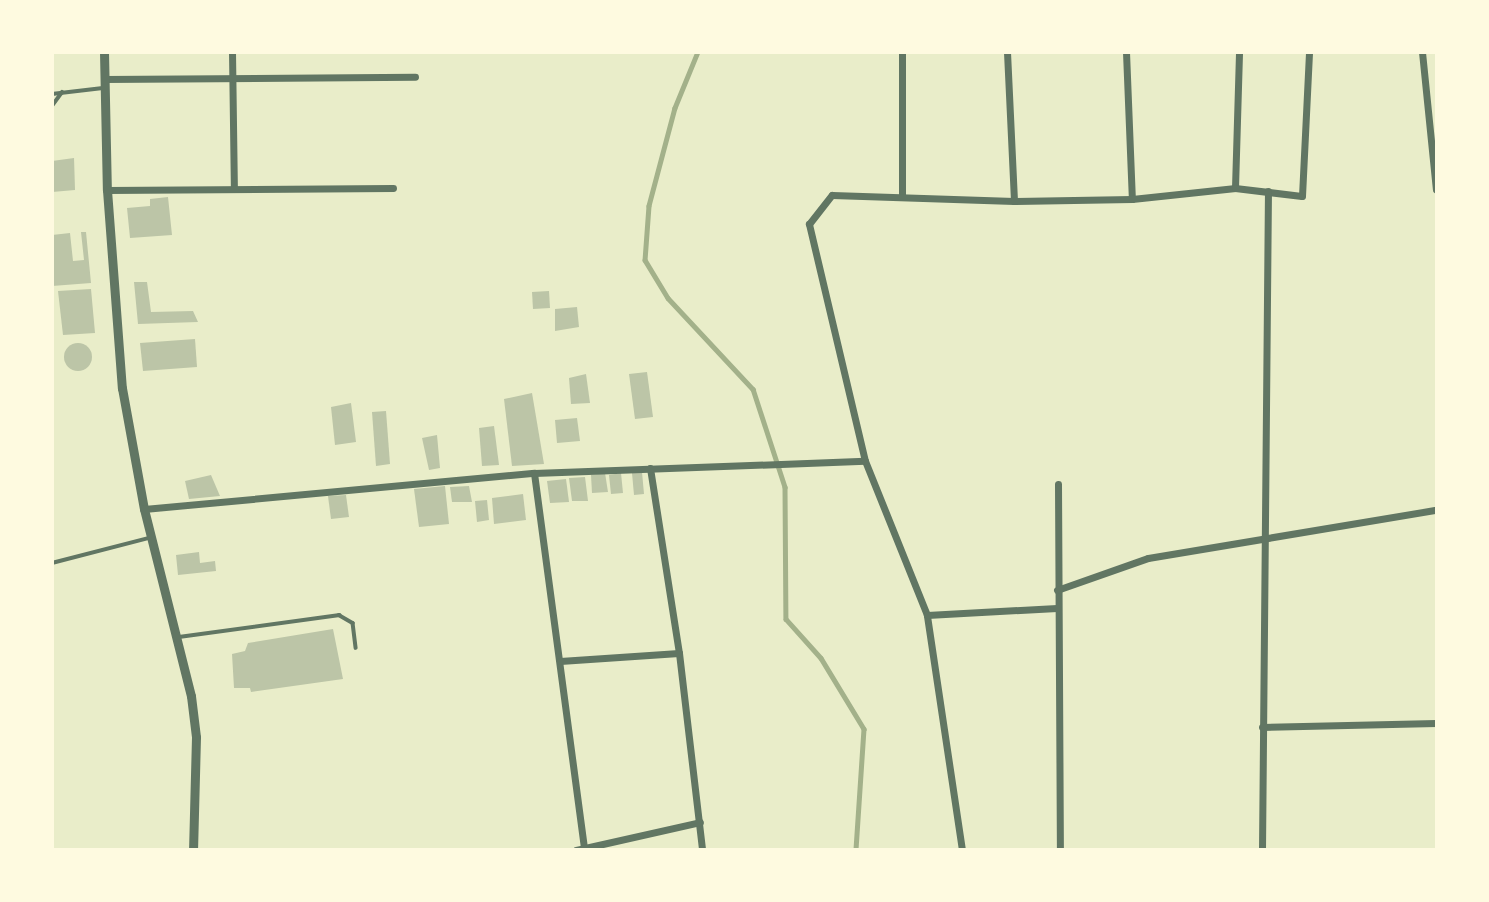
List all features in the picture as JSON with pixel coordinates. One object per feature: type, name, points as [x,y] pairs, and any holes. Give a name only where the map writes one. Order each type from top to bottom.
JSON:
[{"type":"street","points":[[104,52],[107,190],[122,388],[144,509],[177,637],[196,737],[193,849]]},
{"type":"street","points":[[232,52],[234,188]]},
{"type":"street","points":[[902,52],[902,197]]},
{"type":"street","points":[[1007,52],[1014,201]]},
{"type":"street","points":[[1126,52],[1132,200]]},
{"type":"street","points":[[1235,188],[1240,52]]},
{"type":"street","points":[[962,849],[927,615],[865,461],[809,224],[832,195],[1014,201],[1132,200],[1235,188],[1302,195],[1309,52]]},
{"type":"street","points":[[1422,52],[1437,189]]},
{"type":"street","points":[[104,83],[233,77],[415,77]]},
{"type":"street","points":[[107,190],[393,188]]},
{"type":"street","points":[[1262,849],[1268,191]]},
{"type":"street","points":[[144,509],[534,473],[865,461]]},
{"type":"street","points":[[650,468],[679,653],[702,849]]},
{"type":"street","points":[[534,473],[560,661],[580,848],[700,822]]},
{"type":"street","points":[[1058,484],[1060,849]]},
{"type":"street","points":[[1058,590],[1148,558],[1437,510]]},
{"type":"street","points":[[927,615],[1057,608]]},
{"type":"street","points":[[560,661],[679,653]]},
{"type":"street","points":[[1262,727],[1437,723]]},
{"type":"lane","points":[[52,94],[104,83]]},
{"type":"lane","points":[[52,106],[62,92]]},
{"type":"lane","points":[[52,563],[151,538]]},
{"type":"lane","points":[[177,637],[339,615],[353,623],[356,648]]},
{"type":"building","points":[[74,158],[75,190],[52,192],[52,161]]},
{"type":"building","points":[[168,197],[172,235],[130,238],[127,208],[150,206],[150,199]]},
{"type":"building","points":[[81,232],[86,232],[91,283],[52,286],[52,235],[70,233],[73,261],[84,260]]},
{"type":"building","points":[[134,282],[147,282],[151,312],[193,311],[198,322],[138,324]]},
{"type":"building","points":[[91,289],[95,333],[63,335],[58,291]]},
{"type":"building","points":[[549,291],[550,308],[533,309],[532,292]]},
{"type":"building","points":[[577,307],[579,327],[555,331],[555,309]]},
{"type":"building","points":[[195,339],[197,367],[143,371],[140,343]]},
{"type":"building","points":[[78,343],[88,347],[92,357],[88,367],[78,371],[68,367],[64,357],[68,347]]},
{"type":"building","points":[[647,372],[653,417],[635,419],[629,374]]},
{"type":"building","points":[[586,374],[590,403],[571,404],[569,378]]},
{"type":"building","points":[[532,393],[544,464],[512,466],[504,399]]},
{"type":"building","points":[[351,403],[356,442],[335,445],[331,407]]},
{"type":"building","points":[[386,411],[390,464],[376,466],[372,412]]},
{"type":"building","points":[[577,418],[580,441],[557,443],[555,420]]},
{"type":"building","points":[[494,426],[499,465],[482,466],[479,428]]},
{"type":"building","points":[[437,435],[440,468],[429,470],[422,438]]},
{"type":"building","points":[[642,472],[644,494],[634,495],[632,473]]},
{"type":"building","points":[[605,473],[608,492],[592,493],[591,475]]},
{"type":"building","points":[[621,473],[623,493],[611,494],[609,475]]},
{"type":"building","points":[[211,475],[220,496],[189,499],[185,481]]},
{"type":"building","points":[[585,477],[588,501],[572,501],[569,478]]},
{"type":"building","points":[[566,479],[569,502],[550,503],[547,481]]},
{"type":"building","points":[[445,486],[449,524],[419,527],[414,489]]},
{"type":"building","points":[[469,486],[472,502],[452,502],[450,487]]},
{"type":"building","points":[[523,494],[526,520],[494,524],[492,498]]},
{"type":"building","points":[[346,495],[349,517],[331,519],[328,496]]},
{"type":"building","points":[[487,500],[489,520],[477,522],[475,501]]},
{"type":"building","points":[[199,552],[200,563],[215,561],[216,571],[178,575],[176,555]]},
{"type":"building","points":[[333,629],[343,679],[251,692],[250,688],[234,688],[232,654],[245,651],[248,643]]},
{"type":"waterway","points":[[698,52],[675,108],[649,206],[645,260],[668,298],[753,389],[785,487],[786,619],[821,658],[864,729],[856,850]]}]
